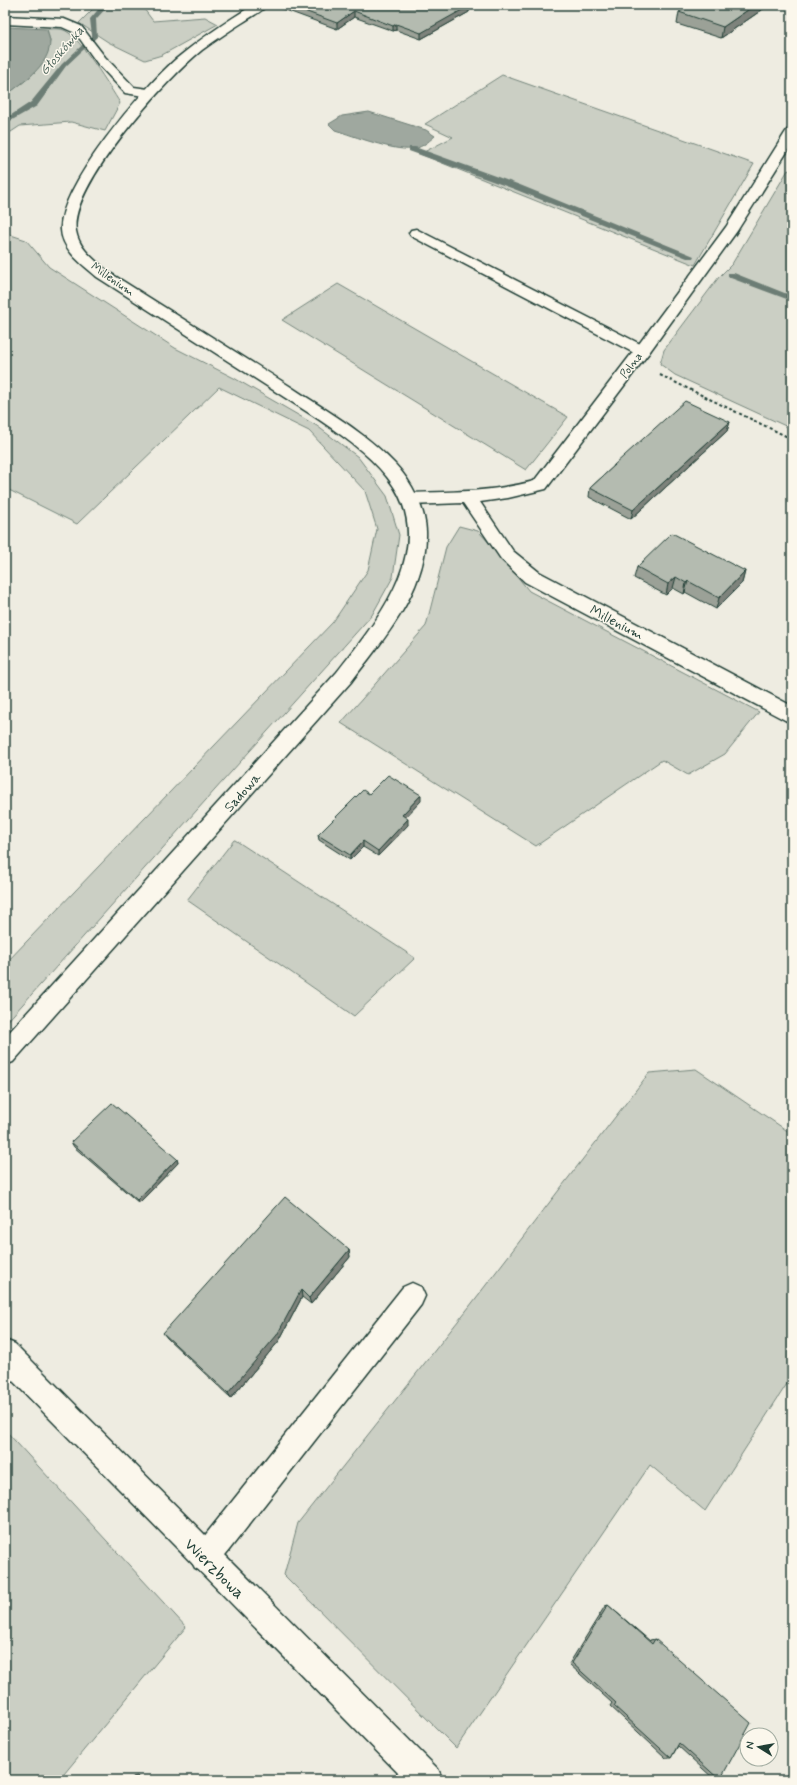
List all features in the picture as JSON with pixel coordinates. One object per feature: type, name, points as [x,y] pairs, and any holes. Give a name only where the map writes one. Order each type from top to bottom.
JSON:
[{"type":"street","name":"Millenium","points":[[261,5],[195,50],[150,93],[116,136],[89,174],[72,206],[68,231],[78,252],[102,274],[294,396],[355,438],[389,468],[410,499]]},
{"type":"street","points":[[5,20],[64,23],[77,29],[102,60],[130,90],[150,93]]},
{"type":"street","name":"Polna","points":[[410,499],[468,498],[520,492],[540,486],[638,357],[732,228],[792,133]]},
{"type":"street","points":[[416,233],[638,357]]},
{"type":"street","name":"Millenium","points":[[468,498],[507,555],[532,577],[792,715]]},
{"type":"street","name":"Sadowa","points":[[5,1054],[344,677],[376,635],[402,592],[413,562],[417,532],[415,514],[410,499]]},
{"type":"street","points":[[205,1558],[412,1296]]},
{"type":"street","name":"Wierzbowa","points":[[5,1354],[426,1780]]},
{"type":"path","points":[[638,357],[792,439]]},
{"type":"shaded area","points":[[97,5],[141,5],[153,21],[205,17],[218,24],[162,55],[145,60],[108,42],[79,23]]},
{"type":"shaded area","points":[[5,27],[47,29],[50,41],[49,50],[40,66],[27,79],[5,96]]},
{"type":"shaded area","points":[[47,29],[62,29],[79,43],[95,64],[120,103],[105,131],[71,122],[20,126],[5,136],[5,96],[30,77],[50,42]]},
{"type":"shaded area","points":[[502,75],[754,164],[695,265],[420,154],[453,137],[425,124]]},
{"type":"shaded area","points":[[369,112],[426,130],[435,136],[418,148],[394,148],[335,130],[329,124],[342,116]]},
{"type":"shaded area","points":[[788,170],[792,172],[792,429],[675,375],[660,364],[664,350],[719,277],[732,264]]},
{"type":"shaded area","points":[[5,233],[26,240],[49,267],[175,348],[234,378],[317,426],[358,457],[387,496],[399,535],[393,577],[372,615],[5,1024],[5,964],[333,622],[368,570],[377,529],[365,491],[309,431],[219,387],[77,524],[5,488]]},
{"type":"shaded area","points":[[338,284],[568,417],[526,470],[282,320]]},
{"type":"shaded area","points":[[459,526],[478,531],[496,550],[529,591],[759,712],[725,754],[688,775],[662,760],[536,846],[341,723],[426,626],[446,547]]},
{"type":"shaded area","points":[[234,840],[415,958],[354,1016],[187,900]]},
{"type":"shaded area","points":[[696,1069],[792,1134],[792,1376],[705,1511],[650,1465],[456,1748],[284,1575],[298,1523],[466,1311],[649,1073]]},
{"type":"shaded area","points":[[5,1430],[186,1627],[59,1780],[5,1780]]},
{"type":"building","points":[[288,5],[469,6],[421,33],[396,24],[393,26],[354,11],[337,23]]},
{"type":"building","points":[[691,5],[755,5],[723,27],[679,12]]},
{"type":"building","points":[[685,401],[730,422],[633,510],[590,488],[614,465]]},
{"type":"building","points":[[672,533],[745,571],[719,598],[688,581],[686,583],[676,577],[668,584],[637,567]]},
{"type":"building","points":[[388,775],[421,795],[402,815],[408,819],[378,851],[363,841],[350,855],[318,835],[363,790],[369,794]]},
{"type":"building","points":[[112,1103],[177,1159],[137,1200],[71,1142]]},
{"type":"building","points":[[285,1197],[349,1250],[309,1298],[301,1290],[277,1335],[228,1393],[163,1333]]},
{"type":"building","points":[[608,1605],[652,1644],[655,1639],[751,1723],[749,1727],[739,1727],[739,1745],[720,1780],[679,1743],[671,1758],[614,1706],[616,1703],[572,1663]]},
{"type":"waterway","name":"Głoskówka","points":[[5,122],[34,104],[64,65],[95,36],[93,19],[106,5]]},
{"type":"waterway","points":[[412,149],[517,187],[690,256]]},
{"type":"waterway","points":[[731,275],[792,299]]}]
